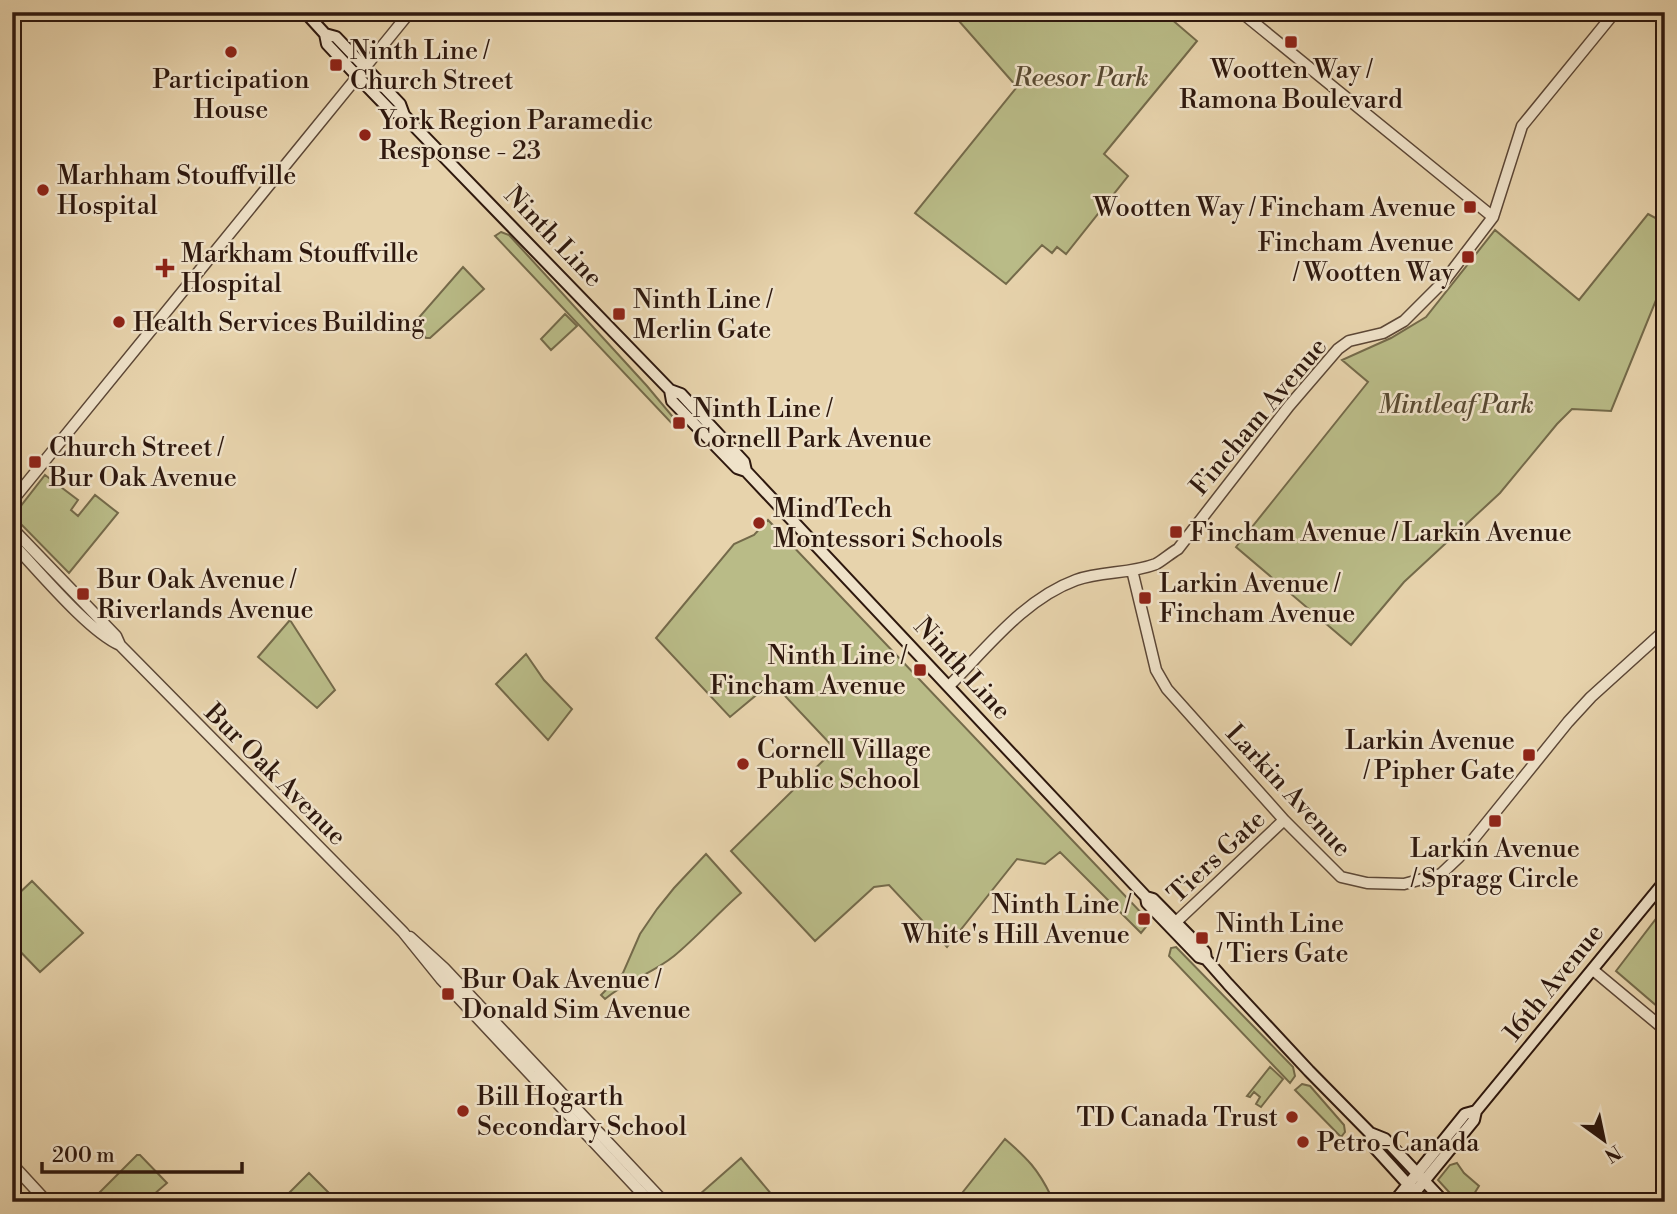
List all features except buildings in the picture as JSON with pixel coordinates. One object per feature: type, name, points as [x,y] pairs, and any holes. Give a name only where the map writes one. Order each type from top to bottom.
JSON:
[{"type":"main road","name":"Ninth Line","points":[[305,12],[325,34],[336,37],[362,72],[400,104],[404,114],[670,390],[681,394],[744,462],[746,471],[1146,897],[1153,899],[1205,952],[1206,959]]},
{"type":"main road","name":"16th Avenue","points":[[1394,1202],[1412,1188],[1474,1120],[1476,1111],[1665,881]]},
{"type":"main road","name":"Ninth Line","points":[[1146,897],[1147,903],[1172,930],[1199,957],[1206,959],[1309,1071],[1370,1133],[1385,1139],[1444,1202]]},
{"type":"main road","name":"Ninth Line","points":[[1370,1133],[1374,1147],[1424,1202]]},
{"type":"main road","name":"16th Avenue","points":[[1407,1202],[1412,1188]]},
{"type":"street","points":[[12,501],[410,12]]},
{"type":"street","points":[[1241,12],[1493,217]]},
{"type":"street","name":"Fincham Avenue","points":[[949,686],[1028,608],[1052,590],[1079,579],[1157,563],[1178,548],[1338,348],[1349,341],[1383,333],[1413,313],[1439,287],[1493,217],[1522,126],[1615,12]]},
{"type":"street","name":"Bur Oak Avenue","points":[[12,528],[116,636],[120,645],[403,932],[441,979],[650,1202]]},
{"type":"street","name":"Bur Oak Avenue","points":[[12,543],[76,609],[109,640],[120,645]]},
{"type":"street","name":"Larkin Avenue","points":[[1132,570],[1156,670],[1167,689],[1284,820],[1341,877],[1367,883],[1404,884],[1441,874],[1458,858],[1553,739],[1591,697],[1665,630]]},
{"type":"street","name":"Tiers Gate","points":[[1176,922],[1284,820]]},
{"type":"street","name":"Bur Oak Avenue","points":[[403,932],[444,968],[664,1202]]},
{"type":"street","points":[[1593,970],[1665,1030]]},
{"type":"street","points":[[12,1164],[47,1202]]},
{"type":"green space","name":"Reesor Park","points":[[951,12],[1163,12],[1197,41],[1104,154],[1128,176],[1066,254],[1057,247],[1052,253],[1042,245],[1006,284],[915,213],[1017,87]]},
{"type":"green space","name":"Mintleaf Park","points":[[1648,214],[1665,223],[1665,278],[1611,411],[1572,409],[1500,493],[1404,582],[1351,645],[1236,547],[1368,382],[1342,360],[1391,338],[1426,317],[1495,230],[1579,300]]},
{"type":"green space","points":[[501,232],[509,235],[683,429],[678,430],[495,236]]},
{"type":"green space","points":[[463,267],[484,289],[430,338],[426,338],[415,322]]},
{"type":"green space","points":[[565,314],[577,326],[551,350],[541,339]]},
{"type":"green space","points":[[45,475],[78,500],[71,510],[78,516],[95,495],[118,513],[69,573],[13,516]]},
{"type":"green space","points":[[768,520],[1150,922],[1141,933],[1060,852],[1045,864],[1017,859],[947,947],[889,885],[874,887],[815,941],[731,851],[835,749],[772,682],[730,717],[656,638],[734,544],[754,535]]},
{"type":"green space","points":[[290,620],[335,690],[317,708],[258,657]]},
{"type":"green space","points":[[526,654],[544,680],[572,709],[548,740],[496,684]]},
{"type":"green space","points":[[706,854],[741,893],[674,956],[605,999],[601,995],[623,973],[640,934],[657,909]]},
{"type":"green space","points":[[32,881],[83,933],[40,972],[12,943],[12,900]]},
{"type":"green space","points":[[1665,907],[1665,1013],[1616,971]]},
{"type":"green space","points":[[1176,947],[1293,1067],[1295,1076],[1290,1083],[1169,956],[1171,948]]},
{"type":"green space","points":[[1270,1067],[1283,1079],[1261,1107],[1256,1104],[1260,1097],[1254,1092],[1250,1097],[1247,1096]]},
{"type":"green space","points":[[1302,1084],[1310,1086],[1344,1125],[1345,1132],[1341,1137],[1295,1090]]},
{"type":"green space","points":[[1005,1139],[1031,1164],[1051,1196],[1039,1202],[955,1202]]},
{"type":"green space","points":[[137,1155],[167,1183],[145,1202],[90,1202]]},
{"type":"green space","points":[[741,1158],[778,1202],[691,1202]]},
{"type":"green space","points":[[1457,1163],[1479,1186],[1469,1202],[1458,1202],[1438,1180],[1450,1165]]},
{"type":"green space","points":[[309,1173],[338,1202],[280,1202]]},
{"type":"place","name":"Wootten Way / Ramona Boulevard","points":[[1291,42]]},
{"type":"place","name":"Participation House","points":[[231,52]]},
{"type":"place","name":"Ninth Line / Church Street","points":[[336,65]]},
{"type":"place","name":"York Region Paramedic Response - 23","points":[[365,135]]},
{"type":"place","name":"Marhham Stouffville Hospital","points":[[43,190]]},
{"type":"place","name":"Wootten Way / Fincham Avenue","points":[[1470,207]]},
{"type":"place","name":"Fincham Avenue / Wootten Way","points":[[1468,257]]},
{"type":"place","name":"Markham Stouffville Hospital","points":[[165,268]]},
{"type":"place","name":"Ninth Line / Merlin Gate","points":[[619,314]]},
{"type":"place","name":"Health Services Building","points":[[119,322]]},
{"type":"place","name":"Ninth Line / Cornell Park Avenue","points":[[679,423]]},
{"type":"place","name":"Church Street / Bur Oak Avenue","points":[[35,462]]},
{"type":"place","name":"MindTech Montessori Schools","points":[[759,523]]},
{"type":"place","name":"Fincham Avenue / Larkin Avenue","points":[[1176,532]]},
{"type":"place","name":"Bur Oak Avenue / Riverlands Avenue","points":[[83,594]]},
{"type":"place","name":"Larkin Avenue / Fincham Avenue","points":[[1145,598]]},
{"type":"place","name":"Ninth Line / Fincham Avenue","points":[[920,670]]},
{"type":"place","name":"Larkin Avenue / Pipher Gate","points":[[1529,755]]},
{"type":"place","name":"Cornell Village Public School","points":[[743,764]]},
{"type":"place","name":"Larkin Avenue / Spragg Circle","points":[[1495,821]]},
{"type":"place","name":"Ninth Line / White's Hill Avenue","points":[[1144,919]]},
{"type":"place","name":"Ninth Line / Tiers Gate","points":[[1202,938]]},
{"type":"place","name":"Bur Oak Avenue / Donald Sim Avenue","points":[[448,994]]},
{"type":"place","name":"Bill Hogarth Secondary School","points":[[463,1111]]},
{"type":"place","name":"TD Canada Trust","points":[[1292,1117]]},
{"type":"place","name":"Petro-Canada","points":[[1303,1142]]}]
